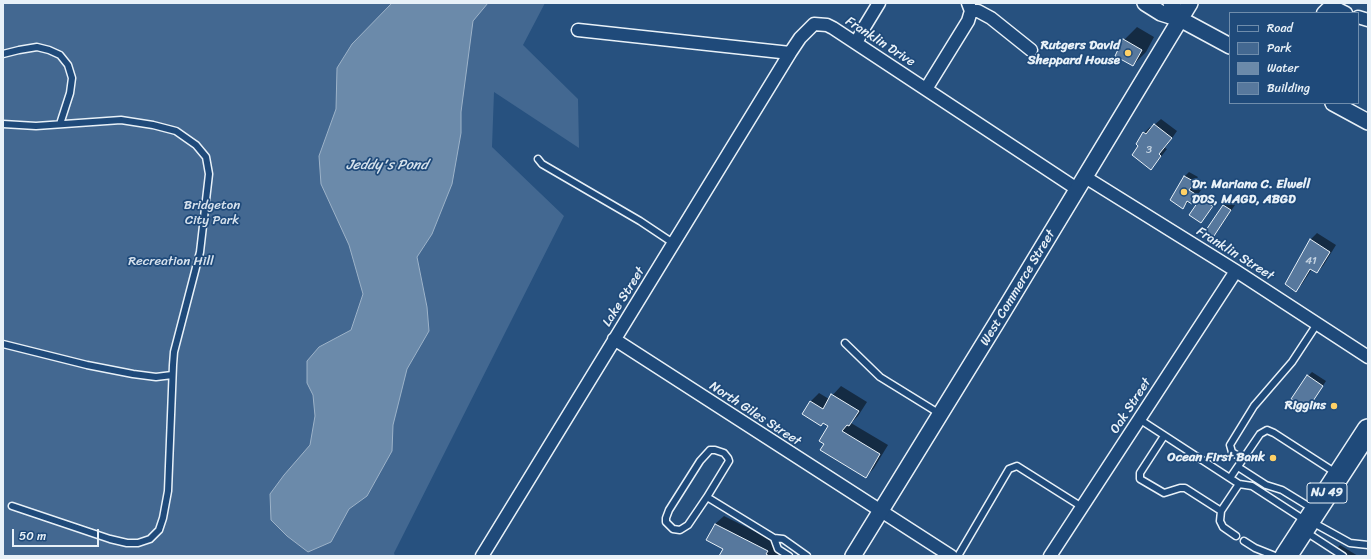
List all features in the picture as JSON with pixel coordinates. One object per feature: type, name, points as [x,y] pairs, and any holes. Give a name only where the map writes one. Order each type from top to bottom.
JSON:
[{"type":"highway","name":"NJ 49","points":[[1286,556],[1368,430]]},
{"type":"street","points":[[856,43],[880,3]]},
{"type":"street","points":[[1145,3],[1161,13],[1180,19],[1229,45]]},
{"type":"street","points":[[1171,3],[1180,19]]},
{"type":"street","name":"West Commerce Street","points":[[853,556],[1190,3]]},
{"type":"street","points":[[926,89],[968,22],[970,7],[991,18],[1031,50]]},
{"type":"street","points":[[1324,12],[1327,9],[1336,8],[1344,12]]},
{"type":"street","name":"Franklin Drive","points":[[790,52],[800,38],[814,24],[827,25],[926,89],[1081,183]]},
{"type":"street","points":[[578,30],[790,52]]},
{"type":"street","name":"Lake Street","points":[[482,556],[790,52]]},
{"type":"street","points":[[1335,104],[1368,122]]},
{"type":"street","name":"Franklin Street","points":[[1081,183],[1236,271],[1368,357]]},
{"type":"street","name":"Oak Street","points":[[1050,556],[1236,271]]},
{"type":"street","name":"North Giles Street","points":[[614,339],[951,556]]},
{"type":"lane","points":[[3,54],[37,47],[60,55],[68,65],[72,78],[60,124]]},
{"type":"lane","points":[[3,124],[36,126],[121,120],[153,125],[176,131],[196,145],[206,157],[208,174],[206,211],[200,252],[174,352],[168,490],[163,518],[159,530],[150,539],[138,543],[127,543],[110,539],[12,506]]},
{"type":"lane","points":[[538,159],[542,164],[640,221],[674,243]]},
{"type":"lane","points":[[1243,459],[1232,452],[1230,445],[1254,406],[1292,362],[1317,324]]},
{"type":"lane","points":[[846,343],[880,377],[940,414]]},
{"type":"lane","points":[[3,344],[87,365],[133,374],[156,377],[172,375]]},
{"type":"lane","points":[[1139,419],[1239,484],[1252,486],[1309,521],[1350,543],[1368,545]]},
{"type":"lane","points":[[1230,478],[1260,434],[1267,430],[1339,475]]},
{"type":"lane","points":[[1164,436],[1140,473],[1140,479],[1164,493],[1185,488],[1221,511]]},
{"type":"lane","points":[[710,450],[715,450],[724,453],[729,461],[707,497],[688,525],[680,530],[673,529],[666,522],[669,510],[700,461],[710,450]]},
{"type":"lane","points":[[958,556],[1009,469],[1017,466],[1082,507]]},
{"type":"lane","points":[[1238,467],[1266,486],[1282,490],[1309,521],[1343,556]]},
{"type":"lane","points":[[1236,536],[1221,524],[1221,511],[1239,484]]},
{"type":"lane","points":[[707,497],[774,538],[783,539],[800,554],[807,556]]},
{"type":"lane","points":[[774,538],[778,549],[789,556]]},
{"type":"lane","points":[[1244,541],[1255,548],[1275,556]]},
{"type":"green space","name":"Recreation Hill","points":[[3,3],[545,3],[523,45],[578,99],[579,148],[494,92],[492,147],[564,216],[394,553],[395,556],[3,556]]},
{"type":"water","name":"Jeddy's Pond","points":[[392,3],[488,3],[473,21],[461,112],[461,133],[452,184],[432,234],[417,257],[427,307],[429,331],[407,369],[393,425],[392,451],[367,496],[349,509],[331,542],[308,552],[287,536],[271,520],[270,494],[310,445],[315,416],[313,395],[307,383],[307,361],[319,347],[351,330],[363,294],[349,245],[321,184],[319,156],[336,109],[337,68],[352,44]]},
{"type":"building","name":"Rutgers David Sheppard House","points":[[1123,39],[1142,50],[1133,66],[1115,56]]},
{"type":"building","points":[[1154,124],[1172,138],[1159,154],[1161,156],[1151,170],[1132,155],[1138,146],[1136,144],[1143,132],[1146,134]]},
{"type":"building","name":"Dr. Mariana C. Elwell DDS, MAGD, ABGD","points":[[1184,176],[1195,182],[1189,190],[1197,195],[1192,204],[1187,201],[1183,209],[1170,200]]},
{"type":"building","points":[[1200,199],[1213,206],[1201,223],[1189,215]]},
{"type":"building","points":[[1223,205],[1231,210],[1212,239],[1204,233]]},
{"type":"building","points":[[1310,239],[1330,252],[1317,273],[1310,269],[1296,292],[1285,284]]},
{"type":"building","points":[[1307,375],[1323,386],[1307,410],[1291,399]]},
{"type":"building","points":[[831,394],[859,411],[849,426],[847,425],[842,431],[880,454],[866,478],[820,450],[824,444],[819,441],[828,426],[823,423],[821,426],[802,414],[810,401],[823,409]]},
{"type":"building","points":[[715,524],[768,551],[766,554],[769,556],[719,556],[723,549],[706,540]]},
{"type":"place","name":"Rutgers David Sheppard House","points":[[1128,53]]},
{"type":"place","name":"Dr. Mariana C. Elwell DDS, MAGD, ABGD","points":[[1184,192]]},
{"type":"place","name":"Riggins","points":[[1334,406]]},
{"type":"place","name":"Ocean First Bank","points":[[1273,458]]},
{"type":"park label","name":"Bridgeton City Park","points":[[212,214]]}]
